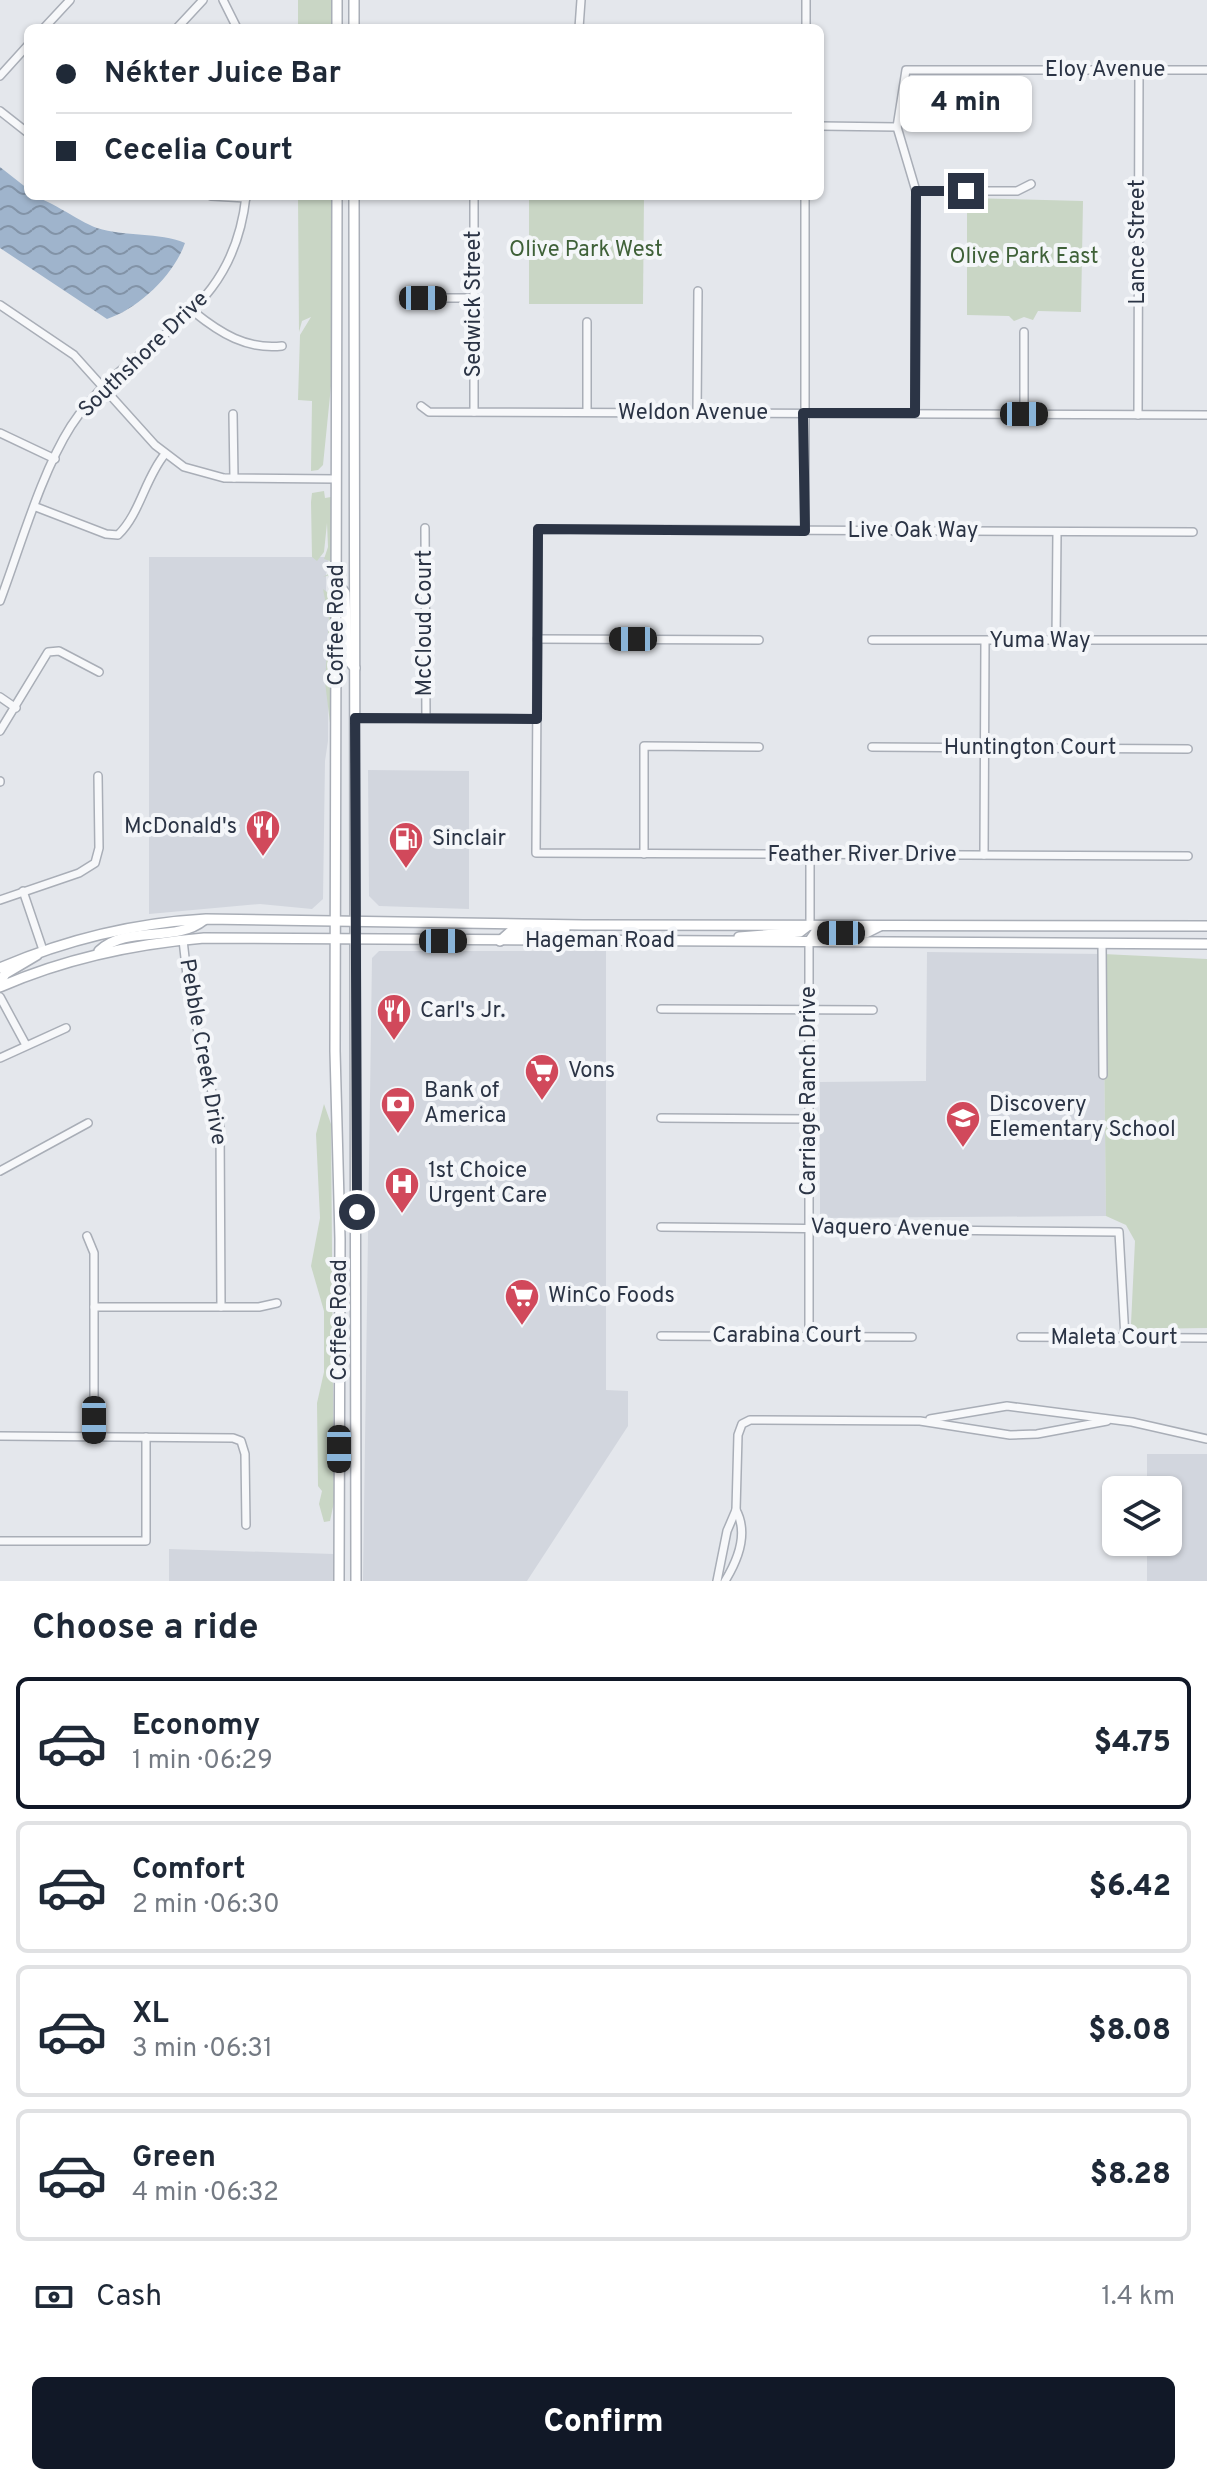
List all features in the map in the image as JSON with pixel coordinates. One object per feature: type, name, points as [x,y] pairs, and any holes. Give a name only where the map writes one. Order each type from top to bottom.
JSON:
[{"type":"main road","points":[[337,0],[337,24]]},
{"type":"main road","points":[[354,0],[354,24]]},
{"type":"main road","name":"Coffee Road","points":[[337,200],[335,940],[340,1239],[339,1581]]},
{"type":"main road","name":"Coffee Road","points":[[354,200],[356,1581]]},
{"type":"main road","points":[[337,582],[343,585],[346,600],[347,659],[355,668]]},
{"type":"main road","points":[[96,953],[109,941],[189,930],[206,919]]},
{"type":"main road","name":"Hageman Road","points":[[0,968],[43,950],[153,924],[206,919],[583,925],[1207,926]]},
{"type":"main road","points":[[720,940],[755,933],[800,932],[810,924]]},
{"type":"main road","points":[[500,941],[510,932],[560,931],[583,925]]},
{"type":"main road","points":[[809,942],[815,933],[866,933],[883,925]]},
{"type":"main road","name":"Hageman Road","points":[[0,984],[96,953],[183,940],[1207,944]]},
{"type":"main road","points":[[0,984],[5,974],[43,950]]},
{"type":"street","points":[[48,24],[70,0]]},
{"type":"street","points":[[181,24],[203,0]]},
{"type":"street","points":[[223,0],[235,24]]},
{"type":"street","points":[[579,24],[581,0]]},
{"type":"street","points":[[806,0],[806,24]]},
{"type":"street","points":[[0,76],[24,49]]},
{"type":"street","name":"Eloy Avenue","points":[[897,127],[906,70],[1207,70]]},
{"type":"street","name":"Lance Street","points":[[1138,415],[1139,70]]},
{"type":"street","points":[[0,111],[24,130]]},
{"type":"street","points":[[824,126],[897,127],[916,191],[915,413]]},
{"type":"street","points":[[916,191],[1017,191],[1031,184]]},
{"type":"street","name":"Southshore Drive","points":[[0,601],[55,459],[71,426],[105,388],[194,312],[215,286],[233,254],[245,200]]},
{"type":"street","name":"Sedwick Street","points":[[474,200],[474,412]]},
{"type":"street","points":[[805,200],[805,531]]},
{"type":"street","points":[[697,413],[698,291]]},
{"type":"street","points":[[423,298],[475,298]]},
{"type":"street","points":[[0,305],[74,355],[165,454],[196,472],[234,478],[336,479]]},
{"type":"street","points":[[194,312],[237,340],[254,346],[282,346]]},
{"type":"street","points":[[587,322],[587,412]]},
{"type":"street","points":[[1024,332],[1024,414]]},
{"type":"street","name":"Weldon Avenue","points":[[421,406],[429,412],[1207,415]]},
{"type":"street","points":[[233,414],[234,478]]},
{"type":"street","points":[[0,433],[55,459]]},
{"type":"street","points":[[36,507],[106,534],[118,535],[126,527],[145,484],[165,454]]},
{"type":"street","name":"McCloud Court","points":[[425,528],[426,718]]},
{"type":"street","name":"Live Oak Way","points":[[537,639],[538,529],[1193,532]]},
{"type":"street","points":[[1056,641],[1057,532]]},
{"type":"street","points":[[355,718],[537,719],[537,639],[759,640]]},
{"type":"street","name":"Yuma Way","points":[[872,640],[1207,640]]},
{"type":"street","points":[[984,855],[985,641]]},
{"type":"street","points":[[0,731],[48,652],[59,651],[99,672]]},
{"type":"street","points":[[0,697],[16,708]]},
{"type":"street","name":"Feather River Drive","points":[[537,719],[536,853],[1188,856]]},
{"type":"street","points":[[644,854],[644,746],[759,747]]},
{"type":"street","name":"Huntington Court","points":[[872,747],[1188,749]]},
{"type":"street","points":[[0,900],[79,873],[95,863],[99,848],[98,776]]},
{"type":"street","points":[[810,854],[810,924]]},
{"type":"street","points":[[23,891],[43,950]]},
{"type":"street","name":"Pebble Creek Drive","points":[[183,940],[189,993],[220,1127],[221,1307]]},
{"type":"street","name":"Carriage Ranch Drive","points":[[809,942],[809,1336]]},
{"type":"street","points":[[1102,944],[1103,1075]]},
{"type":"street","points":[[0,997],[26,1045]]},
{"type":"street","points":[[661,1009],[873,1010]]},
{"type":"street","points":[[0,1058],[66,1028]]},
{"type":"street","points":[[661,1118],[809,1119]]},
{"type":"street","points":[[0,1171],[88,1123]]},
{"type":"street","name":"Vaquero Avenue","points":[[661,1227],[1119,1232],[1125,1338]]},
{"type":"street","points":[[87,1236],[94,1253],[94,1436]]},
{"type":"street","points":[[94,1307],[259,1307],[277,1303]]},
{"type":"street","name":"Carabina Court","points":[[661,1336],[912,1337]]},
{"type":"street","name":"Maleta Court","points":[[1021,1337],[1207,1338]]},
{"type":"street","points":[[920,1421],[1007,1406],[1207,1439]]},
{"type":"street","points":[[725,1581],[737,1562],[742,1541],[736,1510],[738,1435],[742,1424],[750,1420],[920,1421],[1010,1435],[1037,1434],[1107,1421]]},
{"type":"street","points":[[0,1436],[224,1437],[241,1441],[245,1454],[246,1525]]},
{"type":"street","points":[[0,1541],[146,1541],[146,1437]]},
{"type":"street","points":[[717,1581],[727,1531],[736,1510]]},
{"type":"shaded area","points":[[149,557],[329,557],[326,574],[326,592],[329,596],[328,741],[323,899],[312,909],[260,904],[149,914]]},
{"type":"shaded area","points":[[368,770],[469,771],[469,909],[379,906],[369,896]]},
{"type":"shaded area","points":[[379,951],[606,951],[606,1390],[628,1391],[628,1426],[527,1581],[363,1581],[372,958]]},
{"type":"shaded area","name":"Discovery Elementary School","points":[[927,952],[1103,954],[1106,1216],[820,1218],[820,1082],[926,1081]]},
{"type":"shaded area","points":[[1147,1454],[1207,1454],[1207,1581],[1147,1581],[1147,1556],[1182,1556],[1182,1476],[1147,1476]]},
{"type":"shaded area","points":[[169,1549],[334,1554],[334,1581],[169,1581]]},
{"type":"green space","points":[[298,0],[331,0],[331,24],[298,24]]},
{"type":"green space","name":"Olive Park East","points":[[967,198],[1083,201],[1081,312],[1038,311],[1033,320],[1024,317],[1014,321],[1009,316],[967,315]]},
{"type":"green space","points":[[298,200],[331,200],[331,386],[323,465],[311,471],[312,401],[298,400],[300,335],[311,317],[302,321],[299,332]]},
{"type":"green space","name":"Olive Park West","points":[[529,200],[644,200],[643,304],[529,304]]},
{"type":"green space","points":[[324,491],[325,498],[331,497],[331,570],[330,575],[323,577],[330,573],[330,561],[324,559],[328,547],[327,523],[324,552],[317,561],[312,557],[311,502],[312,493]]},
{"type":"green space","points":[[323,589],[331,595],[330,723],[325,682],[329,620]]},
{"type":"green space","points":[[1103,954],[1207,959],[1207,1328],[1137,1329],[1131,1324],[1135,1241],[1126,1225],[1106,1216]]},
{"type":"green space","points":[[324,1104],[331,1124],[334,1502],[330,1521],[324,1522],[319,1504],[322,1491],[318,1486],[317,1403],[324,1372],[324,1311],[311,1266],[320,1218],[316,1134]]},
{"type":"water","points":[[0,167],[24,186],[24,200],[44,200],[97,228],[185,243],[173,267],[154,289],[131,307],[107,319],[0,248]]},
{"type":"place","name":"McDonald's","points":[[263,858]]},
{"type":"place","name":"Sinclair","points":[[406,870]]},
{"type":"place","name":"Carl's Jr.","points":[[394,1042]]},
{"type":"place","name":"Vons","points":[[542,1102]]},
{"type":"place","name":"Bank of America","points":[[398,1135]]},
{"type":"place","name":"Discovery Elementary School","points":[[963,1149]]},
{"type":"place","name":"1st Choice Urgent Care","points":[[402,1215]]},
{"type":"place","name":"WinCo Foods","points":[[522,1327]]},
{"type":"route","points":[[357,1212],[355,718],[537,719],[538,529],[805,531],[803,413],[915,413],[916,191],[966,191]]}]
